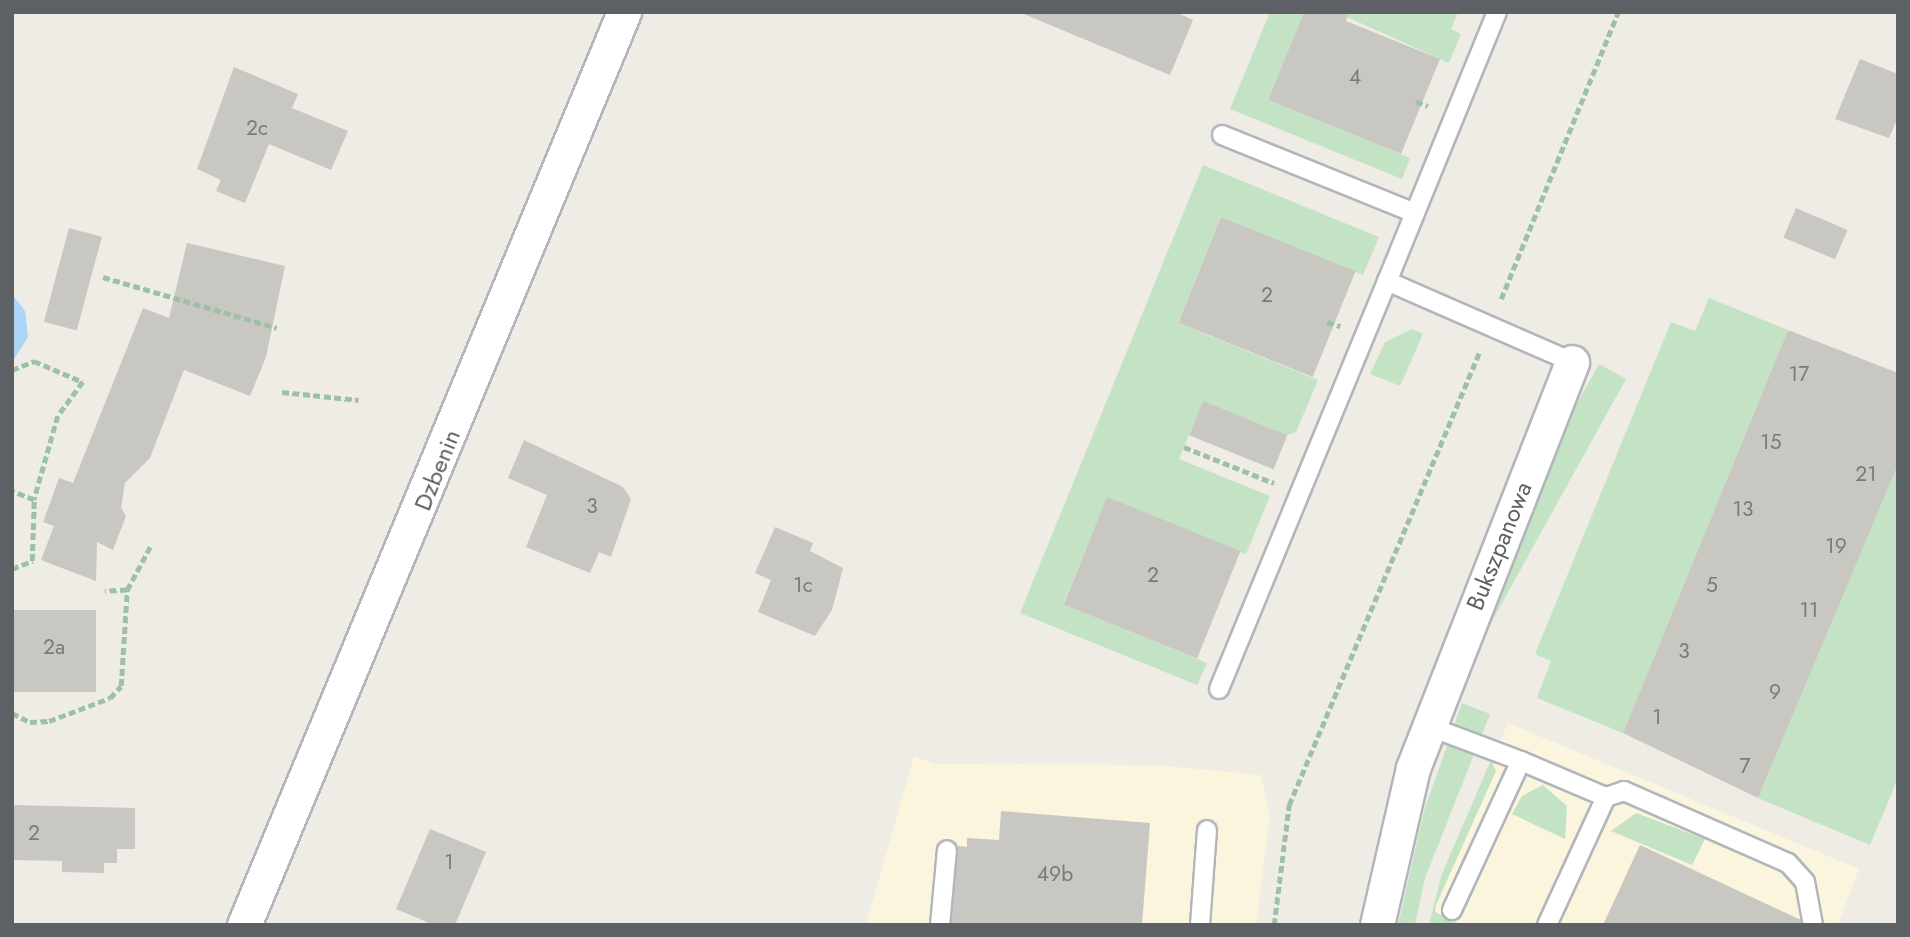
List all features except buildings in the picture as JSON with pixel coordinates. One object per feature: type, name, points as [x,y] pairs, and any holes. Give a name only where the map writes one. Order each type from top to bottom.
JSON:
[{"type":"street","name":"Dzbenin","points":[[244,925],[624,12]]},
{"type":"street","name":"Bukszpanowa","points":[[1377,925],[1401,813],[1428,726],[1572,362]]},
{"type":"lane","points":[[1219,689],[1497,12]]},
{"type":"lane","points":[[1222,135],[1415,213]]},
{"type":"lane","name":"Bukszpanowa","points":[[1387,281],[1572,362]]},
{"type":"lane","points":[[1428,726],[1606,797],[1625,791],[1788,863],[1805,882],[1813,925]]},
{"type":"lane","points":[[1451,910],[1521,761]]},
{"type":"lane","points":[[1547,925],[1606,797]]},
{"type":"lane","points":[[1200,925],[1207,830]]},
{"type":"lane","points":[[940,925],[947,850]]},
{"type":"path","points":[[1274,925],[1289,805],[1618,12]]},
{"type":"path","points":[[103,277],[277,328]]},
{"type":"path","points":[[12,569],[32,561],[34,500],[58,416],[83,382],[34,361],[13,370]]},
{"type":"path","points":[[282,392],[359,400]]},
{"type":"path","points":[[1184,447],[1284,487]]},
{"type":"path","points":[[12,491],[34,500]]},
{"type":"path","points":[[12,713],[30,722],[49,721],[110,698],[122,675],[127,590],[150,547]]},
{"type":"path","points":[[105,591],[127,590]]},
{"type":"shaded area","points":[[1508,723],[1859,869],[1838,925],[1429,925],[1441,876]]},
{"type":"shaded area","points":[[914,756],[935,764],[1155,765],[1261,775],[1270,816],[1256,925],[866,925]]},
{"type":"green space","points":[[1270,12],[1304,12],[1268,100],[1410,158],[1402,179],[1230,109]]},
{"type":"green space","points":[[1336,12],[1458,12],[1451,29],[1461,34],[1449,63]]},
{"type":"green space","points":[[1203,165],[1379,237],[1363,275],[1221,217],[1178,323],[1318,380],[1296,432],[1287,435],[1203,402],[1179,459],[1270,496],[1246,554],[1107,498],[1063,604],[1207,663],[1197,685],[1020,613]]},
{"type":"green space","points":[[1709,298],[1788,330],[1623,733],[1537,698],[1551,661],[1535,654],[1671,322],[1695,331]]},
{"type":"green space","points":[[1412,329],[1423,334],[1400,386],[1370,374],[1385,342]]},
{"type":"green space","points":[[1599,364],[1626,379],[1462,675],[1435,660]]},
{"type":"green space","points":[[1898,462],[1898,778],[1870,845],[1758,798]]},
{"type":"green space","points":[[1462,703],[1490,714],[1425,878],[1415,925],[1398,925],[1424,811]]},
{"type":"green space","points":[[1491,760],[1496,771],[1436,905],[1435,912],[1462,925],[1429,925],[1441,876]]},
{"type":"green space","points":[[1543,785],[1567,806],[1565,839],[1512,814],[1522,796]]},
{"type":"green space","points":[[1636,813],[1705,839],[1692,865],[1611,831]]},
{"type":"water","points":[[12,294],[25,311],[28,337],[12,362]]}]
